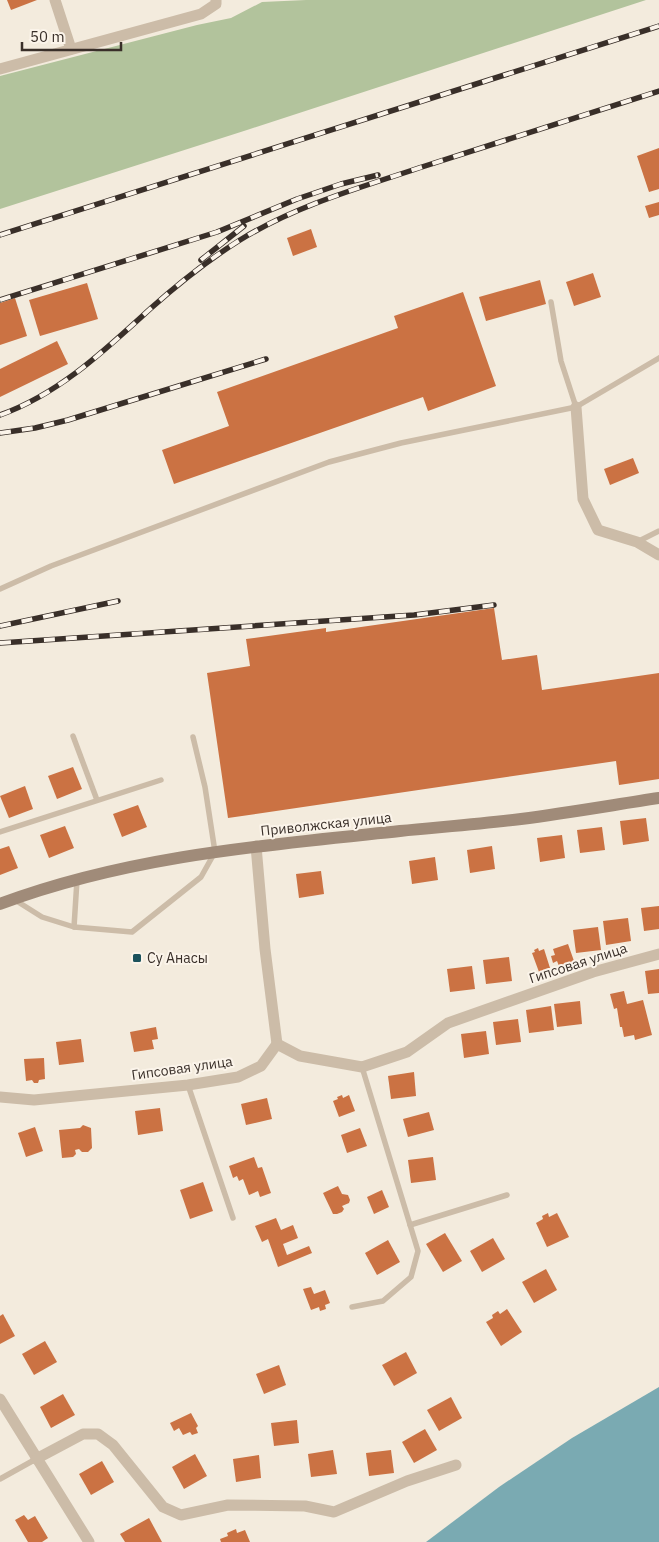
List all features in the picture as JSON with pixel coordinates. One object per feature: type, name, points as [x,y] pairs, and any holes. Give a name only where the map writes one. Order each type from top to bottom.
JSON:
[{"type":"main road","name":"Приволжская улица","points":[[0,904],[77,880],[129,867],[215,852],[256,846],[521,819],[659,798]]},
{"type":"street","points":[[55,0],[71,49]]},
{"type":"street","points":[[0,69],[201,14],[216,4],[216,0]]},
{"type":"street","points":[[576,407],[583,499],[598,530],[637,542],[659,555]]},
{"type":"street","points":[[256,846],[265,949],[278,1044]]},
{"type":"street","name":"Гипсовая улица","points":[[0,1097],[34,1100],[188,1085],[238,1077],[261,1066],[278,1044],[300,1056],[362,1067],[407,1052],[448,1023],[593,972],[659,954]]},
{"type":"street","points":[[0,1399],[89,1542]]},
{"type":"street","points":[[36,1459],[83,1434],[98,1434],[113,1445],[163,1507],[181,1515],[228,1505],[305,1506],[334,1512],[407,1481],[456,1465]]},
{"type":"lane","points":[[552,302],[561,361],[576,407]]},
{"type":"lane","points":[[0,589],[51,566],[330,462],[401,443],[576,407],[659,358]]},
{"type":"lane","points":[[637,542],[659,531]]},
{"type":"lane","points":[[73,736],[97,800]]},
{"type":"lane","points":[[13,899],[42,916],[74,927],[132,932],[201,877],[215,852],[205,787],[193,736]]},
{"type":"lane","points":[[0,832],[161,780]]},
{"type":"lane","points":[[74,927],[77,880]]},
{"type":"lane","points":[[352,1307],[383,1301],[411,1277],[418,1251],[362,1067]]},
{"type":"lane","points":[[188,1085],[233,1218]]},
{"type":"lane","points":[[410,1225],[507,1195]]},
{"type":"lane","points":[[0,1479],[36,1459]]},
{"type":"green space","points":[[306,0],[646,0],[0,209],[0,76],[231,18],[262,2]]},
{"type":"water","points":[[659,1387],[659,1542],[426,1542],[499,1487],[572,1438]]},
{"type":"building","points":[[7,0],[37,0],[11,10]]},
{"type":"building","points":[[659,148],[659,189],[649,192],[637,156]]},
{"type":"building","points":[[659,202],[659,215],[649,218],[645,206]]},
{"type":"building","points":[[311,229],[317,247],[293,256],[287,238]]},
{"type":"building","points":[[593,273],[601,297],[574,306],[566,282]]},
{"type":"building","points":[[540,280],[546,304],[486,321],[479,297]]},
{"type":"building","points":[[87,283],[98,319],[40,336],[29,300]]},
{"type":"building","points":[[463,292],[496,386],[428,411],[423,397],[174,484],[162,450],[229,426],[217,392],[398,328],[394,316]]},
{"type":"building","points":[[15,298],[27,336],[0,345],[0,303]]},
{"type":"building","points":[[57,341],[68,364],[0,397],[0,369]]},
{"type":"building","points":[[633,458],[639,473],[610,485],[604,469]]},
{"type":"building","points":[[494,608],[502,660],[537,655],[542,690],[659,673],[659,779],[619,785],[616,761],[228,818],[207,673],[250,666],[246,639],[326,628],[326,632]]},
{"type":"building","points":[[73,767],[82,789],[57,799],[48,776]]},
{"type":"building","points":[[25,786],[33,809],[9,818],[0,796]]},
{"type":"building","points":[[138,805],[147,827],[122,837],[113,814]]},
{"type":"building","points":[[646,818],[649,841],[623,845],[620,821]]},
{"type":"building","points":[[65,826],[74,848],[49,858],[40,835]]},
{"type":"building","points":[[602,827],[605,850],[580,853],[577,830]]},
{"type":"building","points":[[562,835],[565,858],[540,862],[537,838]]},
{"type":"building","points":[[9,846],[18,868],[0,875],[0,849]]},
{"type":"building","points":[[492,846],[495,869],[470,873],[467,850]]},
{"type":"building","points":[[435,857],[438,880],[412,884],[409,861]]},
{"type":"building","points":[[321,871],[324,894],[299,898],[296,874]]},
{"type":"building","points":[[659,906],[659,929],[644,931],[641,908]]},
{"type":"building","points":[[628,918],[631,941],[606,945],[603,921]]},
{"type":"building","points":[[598,927],[601,950],[576,953],[573,930]]},
{"type":"building","points":[[568,944],[574,961],[559,966],[557,961],[553,963],[551,956],[555,955],[553,949]]},
{"type":"building","points":[[538,948],[539,951],[544,949],[550,968],[539,972],[532,953]]},
{"type":"building","points":[[509,957],[512,981],[486,984],[483,960]]},
{"type":"building","points":[[472,966],[475,989],[450,992],[447,969]]},
{"type":"building","points":[[659,969],[659,993],[648,994],[645,971]]},
{"type":"building","points":[[624,991],[627,1004],[643,1000],[652,1035],[635,1040],[634,1035],[624,1037],[622,1027],[620,1027],[617,1008],[614,1009],[610,994]]},
{"type":"building","points":[[580,1001],[582,1024],[557,1027],[554,1004]]},
{"type":"building","points":[[551,1006],[554,1030],[529,1033],[526,1010]]},
{"type":"building","points":[[518,1019],[521,1042],[496,1045],[493,1022]]},
{"type":"building","points":[[156,1027],[158,1039],[152,1040],[154,1049],[134,1052],[130,1032]]},
{"type":"building","points":[[486,1031],[489,1054],[464,1058],[461,1034]]},
{"type":"building","points":[[81,1039],[84,1062],[59,1065],[56,1042]]},
{"type":"building","points":[[44,1058],[45,1079],[39,1080],[38,1083],[34,1083],[32,1080],[26,1081],[24,1059]]},
{"type":"building","points":[[414,1072],[416,1096],[391,1099],[388,1076]]},
{"type":"building","points":[[342,1095],[343,1098],[349,1095],[355,1111],[339,1117],[333,1101]]},
{"type":"building","points":[[267,1098],[272,1119],[246,1125],[241,1104]]},
{"type":"building","points":[[160,1108],[163,1131],[138,1135],[135,1111]]},
{"type":"building","points":[[429,1112],[434,1130],[408,1137],[403,1119]]},
{"type":"building","points":[[83,1125],[91,1128],[92,1148],[88,1152],[82,1152],[79,1149],[75,1150],[76,1154],[73,1157],[62,1158],[59,1130],[80,1128]]},
{"type":"building","points":[[35,1127],[43,1151],[26,1157],[18,1133]]},
{"type":"building","points":[[360,1128],[367,1146],[347,1153],[341,1135]]},
{"type":"building","points":[[254,1157],[258,1168],[262,1167],[271,1193],[260,1197],[258,1191],[249,1195],[243,1179],[239,1181],[237,1176],[233,1178],[229,1166]]},
{"type":"building","points":[[433,1157],[436,1180],[411,1183],[408,1160]]},
{"type":"building","points":[[203,1182],[213,1211],[190,1219],[180,1190]]},
{"type":"building","points":[[338,1186],[342,1194],[348,1195],[350,1200],[349,1203],[342,1206],[344,1209],[342,1212],[333,1214],[323,1193]]},
{"type":"building","points":[[382,1190],[389,1207],[374,1214],[367,1197]]},
{"type":"building","points":[[548,1213],[549,1217],[557,1213],[569,1237],[547,1247],[536,1223],[543,1219],[542,1216]]},
{"type":"building","points":[[276,1218],[281,1230],[293,1225],[298,1238],[283,1244],[287,1255],[309,1246],[312,1253],[278,1267],[268,1239],[262,1242],[255,1226]]},
{"type":"building","points":[[445,1233],[462,1261],[443,1272],[426,1244]]},
{"type":"building","points":[[493,1238],[505,1259],[482,1272],[470,1251]]},
{"type":"building","points":[[388,1240],[400,1262],[377,1275],[365,1253]]},
{"type":"building","points":[[546,1269],[557,1290],[534,1303],[522,1282]]},
{"type":"building","points":[[311,1287],[314,1294],[325,1290],[330,1303],[325,1305],[326,1309],[320,1311],[319,1307],[311,1310],[303,1289]]},
{"type":"building","points":[[507,1309],[522,1332],[501,1346],[486,1322],[493,1318],[492,1315],[498,1311],[500,1314]]},
{"type":"building","points":[[3,1314],[15,1336],[0,1344],[0,1316]]},
{"type":"building","points":[[45,1341],[57,1362],[34,1375],[22,1354]]},
{"type":"building","points":[[406,1352],[417,1373],[394,1386],[382,1365]]},
{"type":"building","points":[[279,1365],[286,1385],[264,1394],[256,1374]]},
{"type":"building","points":[[63,1394],[75,1415],[51,1428],[40,1407]]},
{"type":"building","points":[[451,1397],[462,1418],[439,1431],[427,1410]]},
{"type":"building","points":[[191,1413],[198,1426],[196,1428],[198,1433],[192,1435],[190,1432],[183,1435],[179,1428],[174,1431],[170,1423]]},
{"type":"building","points":[[297,1420],[299,1443],[274,1446],[271,1423]]},
{"type":"building","points":[[425,1429],[437,1450],[414,1463],[402,1442]]},
{"type":"building","points":[[333,1450],[337,1474],[311,1477],[308,1454]]},
{"type":"building","points":[[391,1450],[394,1473],[369,1476],[366,1453]]},
{"type":"building","points":[[195,1454],[207,1476],[184,1489],[172,1467]]},
{"type":"building","points":[[259,1455],[261,1478],[236,1482],[233,1459]]},
{"type":"building","points":[[102,1461],[114,1482],[91,1495],[79,1474]]},
{"type":"building","points":[[24,1515],[28,1520],[35,1516],[48,1538],[42,1542],[28,1542],[15,1520]]},
{"type":"building","points":[[149,1518],[162,1542],[125,1542],[120,1534]]},
{"type":"building","points":[[236,1529],[237,1533],[245,1530],[250,1542],[221,1542],[220,1539],[228,1536],[227,1533]]},
{"type":"railway","points":[[0,235],[659,26]]},
{"type":"railway","points":[[0,415],[22,406],[62,383],[98,355],[182,281],[240,240],[284,217],[354,189],[659,91]]},
{"type":"railway","points":[[0,300],[217,232],[297,199],[341,184],[378,175]]},
{"type":"railway","points":[[201,260],[244,226]]},
{"type":"railway","points":[[0,433],[35,428],[68,420],[266,359]]},
{"type":"railway","points":[[0,626],[118,601]]},
{"type":"railway","points":[[0,643],[414,615],[494,605]]},
{"type":"place","name":"Су Анасы","points":[[137,958]]}]
